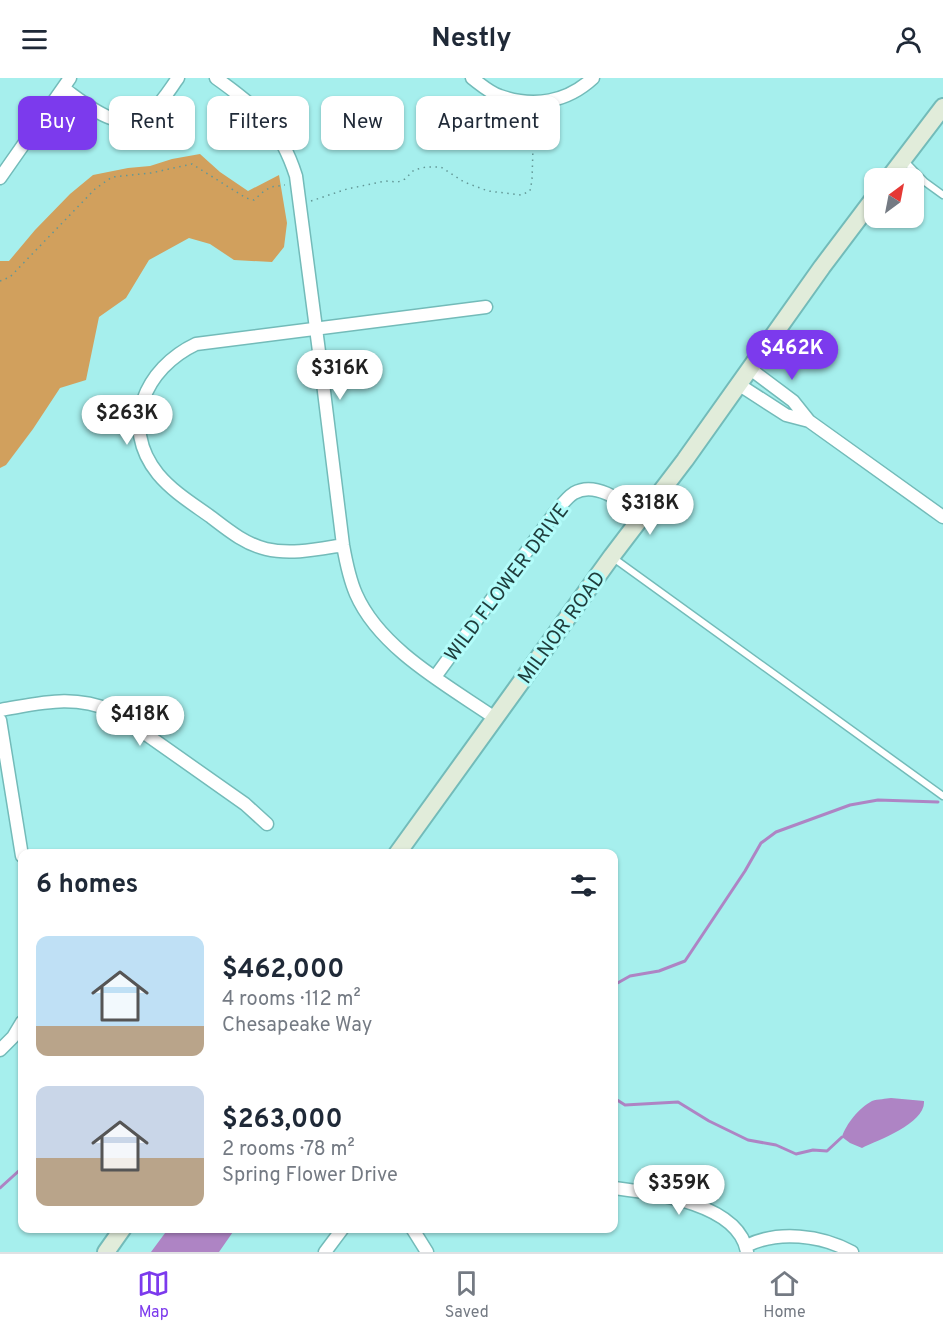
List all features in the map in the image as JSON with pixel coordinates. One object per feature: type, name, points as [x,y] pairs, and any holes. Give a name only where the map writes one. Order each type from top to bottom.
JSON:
[{"type":"main road","points":[[897,168],[943,107]]},
{"type":"main road","name":"MILNOR ROAD","points":[[401,849],[864,212]]},
{"type":"main road","points":[[106,1252],[119,1233]]},
{"type":"street","points":[[0,178],[67,83],[110,118],[133,119],[151,112],[178,78]]},
{"type":"street","points":[[216,78],[246,99],[272,126],[290,158],[296,176],[343,545],[351,582],[371,621],[391,642],[435,677],[495,718]]},
{"type":"street","points":[[471,78],[498,96]]},
{"type":"street","points":[[560,98],[580,90],[594,78]]},
{"type":"street","points":[[343,545],[283,552],[266,549],[241,538],[181,496],[159,475],[144,450],[139,428],[145,394],[151,380],[171,359],[196,344],[486,307]]},
{"type":"street","points":[[749,368],[793,401],[809,421],[943,518]]},
{"type":"street","points":[[738,384],[786,416],[809,421]]},
{"type":"street","name":"WILD FLOWER DRIVE","points":[[435,677],[554,514],[574,493],[585,489],[602,492],[629,506],[643,517]]},
{"type":"street","points":[[0,710],[72,700],[114,711],[245,804],[267,824]]},
{"type":"street","points":[[0,720],[21,849]]},
{"type":"street","points":[[0,1050],[18,1029]]},
{"type":"street","points":[[618,1189],[658,1194],[720,1215],[736,1231],[746,1249],[755,1242],[806,1237],[825,1240],[852,1252]]},
{"type":"street","points":[[325,1252],[339,1233]]},
{"type":"street","points":[[415,1233],[427,1252]]},
{"type":"lane","points":[[903,160],[925,182],[943,195]]},
{"type":"lane","points":[[612,556],[943,796]]},
{"type":"path","points":[[300,202],[314,201],[347,189],[398,182],[414,170],[426,167],[441,167],[464,182],[488,191],[521,195],[530,190],[533,150]]},
{"type":"path","points":[[0,281],[10,277],[95,189],[112,177],[151,173],[192,164],[246,198],[254,200],[271,187],[285,185]]},
{"type":"shaded area","points":[[200,154],[220,172],[248,191],[279,175],[287,223],[284,247],[272,262],[234,260],[210,244],[189,238],[149,260],[126,298],[99,317],[86,380],[60,388],[6,465],[0,468],[0,261],[9,261],[70,194],[93,175],[150,166]]},
{"type":"shaded area","points":[[891,1098],[924,1101],[923,1109],[900,1130],[862,1148],[842,1137],[850,1122],[862,1108],[872,1101]]},
{"type":"shaded area","points":[[165,1233],[232,1233],[219,1252],[151,1252]]},
{"type":"waterway","points":[[618,983],[630,976],[659,971],[685,961],[761,843],[776,832],[850,805],[878,800],[938,802]]},
{"type":"waterway","points":[[618,1101],[625,1105],[678,1102],[709,1121],[748,1140],[776,1145],[796,1154],[813,1150],[827,1151],[842,1137]]},
{"type":"waterway","points":[[0,1188],[18,1172]]}]
